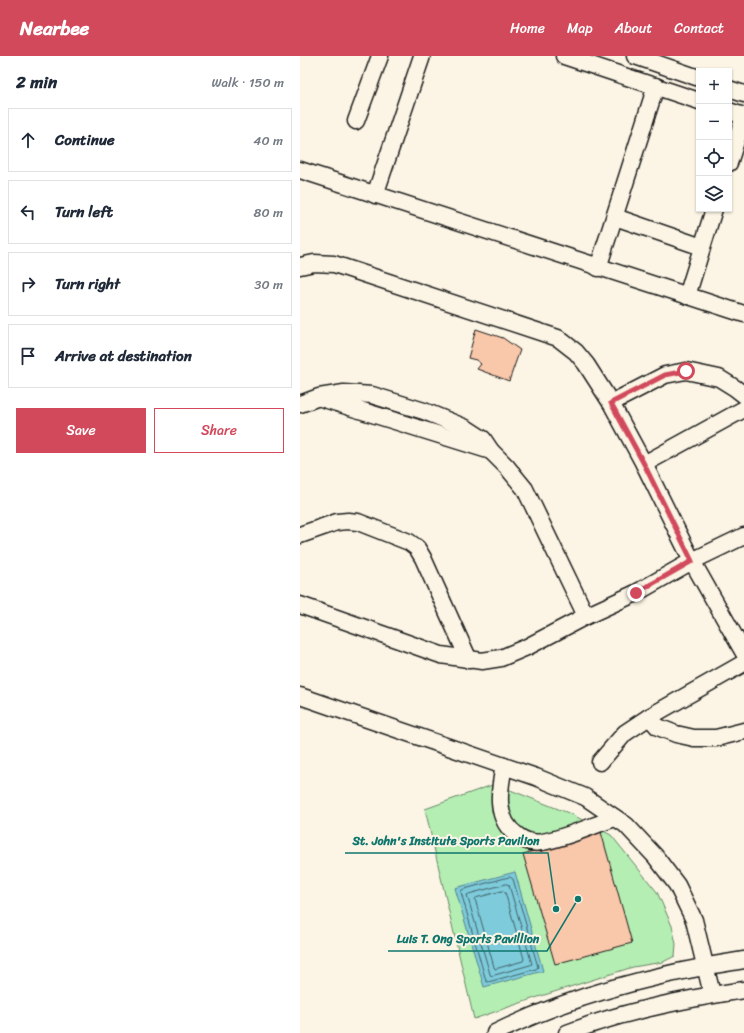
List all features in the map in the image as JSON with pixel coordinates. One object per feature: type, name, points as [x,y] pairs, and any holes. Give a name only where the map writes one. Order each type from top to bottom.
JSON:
[{"type":"street","points":[[356,121],[380,56]]},
{"type":"street","points":[[375,195],[422,56]]},
{"type":"street","points":[[564,56],[696,100]]},
{"type":"street","points":[[635,56],[696,77]]},
{"type":"street","points":[[598,268],[656,86]]},
{"type":"street","points":[[732,89],[744,94]]},
{"type":"street","points":[[732,112],[744,116],[732,154]]},
{"type":"street","points":[[300,170],[598,268],[744,314]]},
{"type":"street","points":[[687,296],[713,212]]},
{"type":"street","points":[[614,217],[702,247]]},
{"type":"street","points":[[300,266],[314,263],[334,264],[558,338],[576,352],[586,364],[611,403],[644,464],[692,561],[744,653]]},
{"type":"street","points":[[611,403],[665,375],[686,371],[719,378],[744,395]]},
{"type":"street","points":[[300,404],[319,397],[491,451],[507,467],[524,489],[586,616]]},
{"type":"street","points":[[644,464],[744,409]]},
{"type":"street","points":[[300,535],[337,522],[348,521],[358,522],[409,542],[417,548],[423,558],[469,660]]},
{"type":"street","points":[[300,605],[441,655],[482,661],[501,658],[527,647],[586,616],[636,593],[692,561],[744,536]]},
{"type":"street","points":[[600,762],[625,733],[649,717],[744,662]]},
{"type":"street","points":[[300,696],[536,777],[585,797],[626,825],[655,856],[677,885],[694,920],[712,994]]},
{"type":"street","points":[[649,717],[658,726],[676,734],[694,738],[716,738],[744,731]]},
{"type":"street","points":[[504,766],[499,801],[503,817],[511,832],[526,841],[540,843],[571,834],[615,818]]},
{"type":"street","points":[[495,1033],[513,1024],[575,1000],[637,982],[706,966],[744,960]]},
{"type":"street","points":[[567,1033],[646,1008],[712,994],[744,990]]},
{"type":"green space","points":[[495,784],[571,814],[611,835],[657,892],[672,926],[676,944],[675,956],[663,962],[633,967],[474,1019],[425,809]]},
{"type":"water","points":[[515,872],[543,971],[484,987],[455,888]]},
{"type":"building","points":[[476,329],[503,338],[520,350],[509,381],[477,369],[481,364],[476,360],[468,358]]},
{"type":"building","points":[[601,832],[632,943],[555,964],[523,854]]},
{"type":"place","name":"Luis T. Ong Sports Pavillion","points":[[578,899]]},
{"type":"place","name":"St. John's Institute Sports Pavilion","points":[[556,909]]},
{"type":"route","points":[[636,593],[692,561],[644,464],[611,403],[665,375],[686,371]]}]
